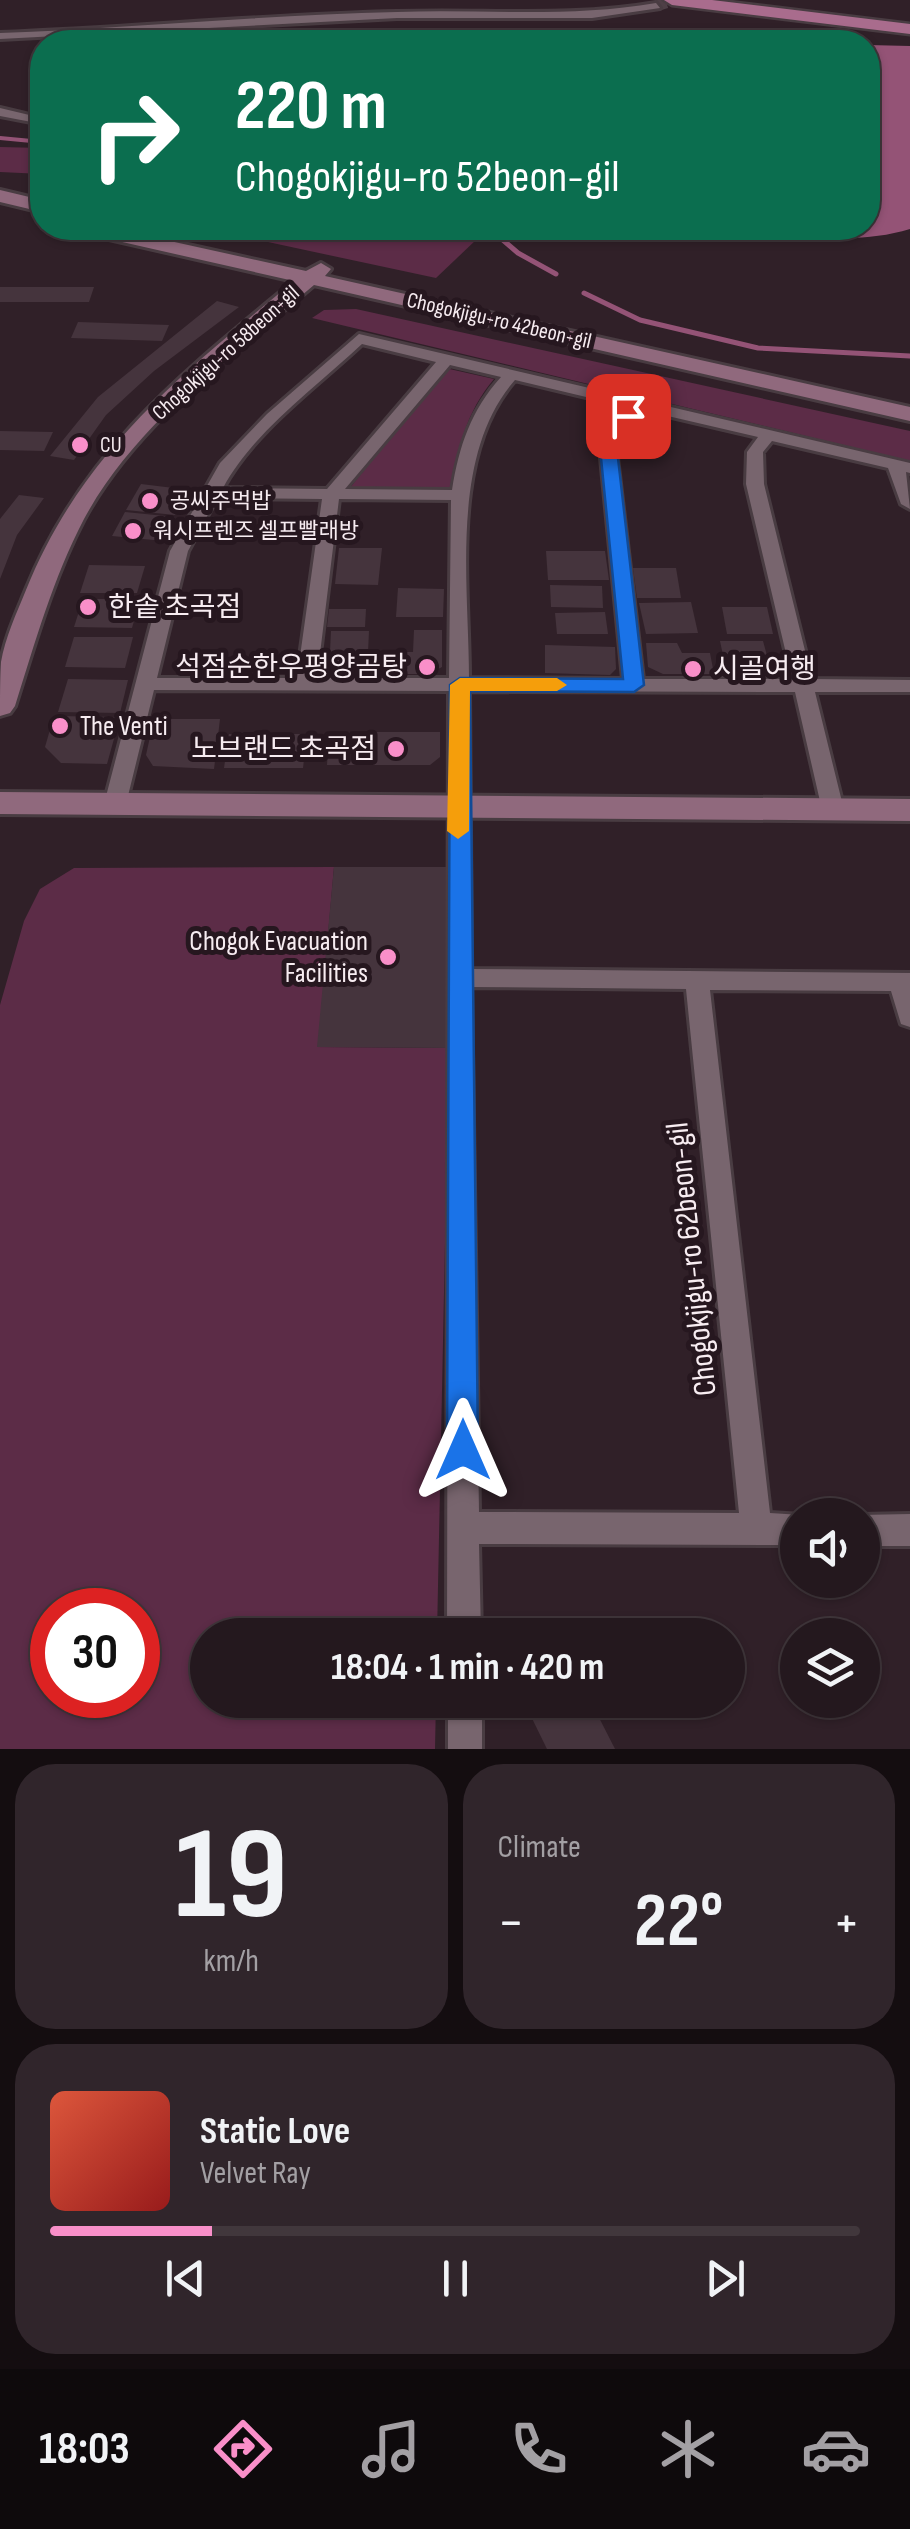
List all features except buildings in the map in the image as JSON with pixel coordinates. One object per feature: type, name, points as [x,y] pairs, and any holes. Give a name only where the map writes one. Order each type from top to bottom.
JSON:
[{"type":"main road","points":[[722,0],[910,23]]},
{"type":"main road","points":[[793,0],[910,23]]},
{"type":"main road","points":[[664,3],[910,23]]},
{"type":"street","points":[[115,30],[482,12],[584,16],[664,3]]},
{"type":"street","points":[[0,36],[30,34]]},
{"type":"street","points":[[0,112],[30,118]]},
{"type":"street","points":[[0,196],[30,203]]},
{"type":"street","points":[[0,208],[30,215]]},
{"type":"street","name":"Chogokjigu-ro 42beon-gil","points":[[148,240],[910,396]]},
{"type":"street","name":"Chogokjigu-ro 42beon-gil","points":[[187,240],[910,414]]},
{"type":"street","name":"Chogokjigu-ro 58beon-gil","points":[[0,706],[38,595],[84,497],[123,447],[191,380],[316,273]]},
{"type":"street","points":[[115,804],[179,551],[226,467],[273,417],[359,339],[903,467],[910,504]]},
{"type":"street","points":[[306,684],[331,495],[446,360]]},
{"type":"street","points":[[464,1618],[458,806],[460,495],[465,454],[475,421],[511,375]]},
{"type":"street","points":[[634,685],[609,458],[617,432],[638,404]]},
{"type":"street","points":[[768,435],[755,452],[755,484],[833,810]]},
{"type":"street","points":[[212,493],[460,495]]},
{"type":"street","points":[[147,684],[910,686]]},
{"type":"street","points":[[0,803],[910,810]]},
{"type":"street","points":[[459,978],[906,982],[910,1018]]},
{"type":"street","name":"Chogokjigu-ro 62beon-gil","points":[[697,981],[756,1529]]},
{"type":"street","points":[[463,1528],[780,1530]]},
{"type":"street","points":[[880,1530],[910,1530]]},
{"type":"street","points":[[464,1718],[465,1749]]},
{"type":"shaded area","points":[[880,45],[910,46],[910,229],[880,236]]},
{"type":"shaded area","points":[[0,147],[30,148],[30,173],[0,172]]},
{"type":"shaded area","points":[[258,240],[476,240],[436,278]]},
{"type":"shaded area","points":[[356,309],[910,431],[910,461],[312,318],[324,310]]},
{"type":"shaded area","points":[[445,368],[494,379],[476,404],[465,431],[452,489],[349,489]]},
{"type":"shaded area","points":[[334,867],[318,1047],[449,1048],[437,1618],[190,1618],[190,1718],[436,1718],[435,1749],[0,1749],[0,1005],[24,921],[40,889],[74,868]]},
{"type":"waterway","points":[[0,138],[30,141]]},
{"type":"waterway","points":[[503,240],[556,274]]},
{"type":"waterway","points":[[584,293],[640,320],[758,348],[910,356]]},
{"type":"tunnel","points":[[656,6],[675,0]]},
{"type":"slow traffic","points":[[458,831],[460,685],[557,685]]},
{"type":"place","name":"CU","points":[[80,445]]},
{"type":"place","name":"공씨주먹밥","points":[[150,501]]},
{"type":"place","name":"워시프렌즈 셀프빨래방","points":[[133,531]]},
{"type":"place","name":"한솥 초곡점","points":[[88,607]]},
{"type":"place","name":"석점순한우평양곰탕","points":[[427,667]]},
{"type":"place","name":"시골여행","points":[[693,669]]},
{"type":"place","name":"The Venti","points":[[60,726]]},
{"type":"place","name":"노브랜드 초곡점","points":[[396,749]]},
{"type":"place","name":"Chogok Evacuation Facilities","points":[[388,957]]},
{"type":"route","points":[[463,1450],[460,685],[634,685],[609,458],[617,432],[628,416]]}]
